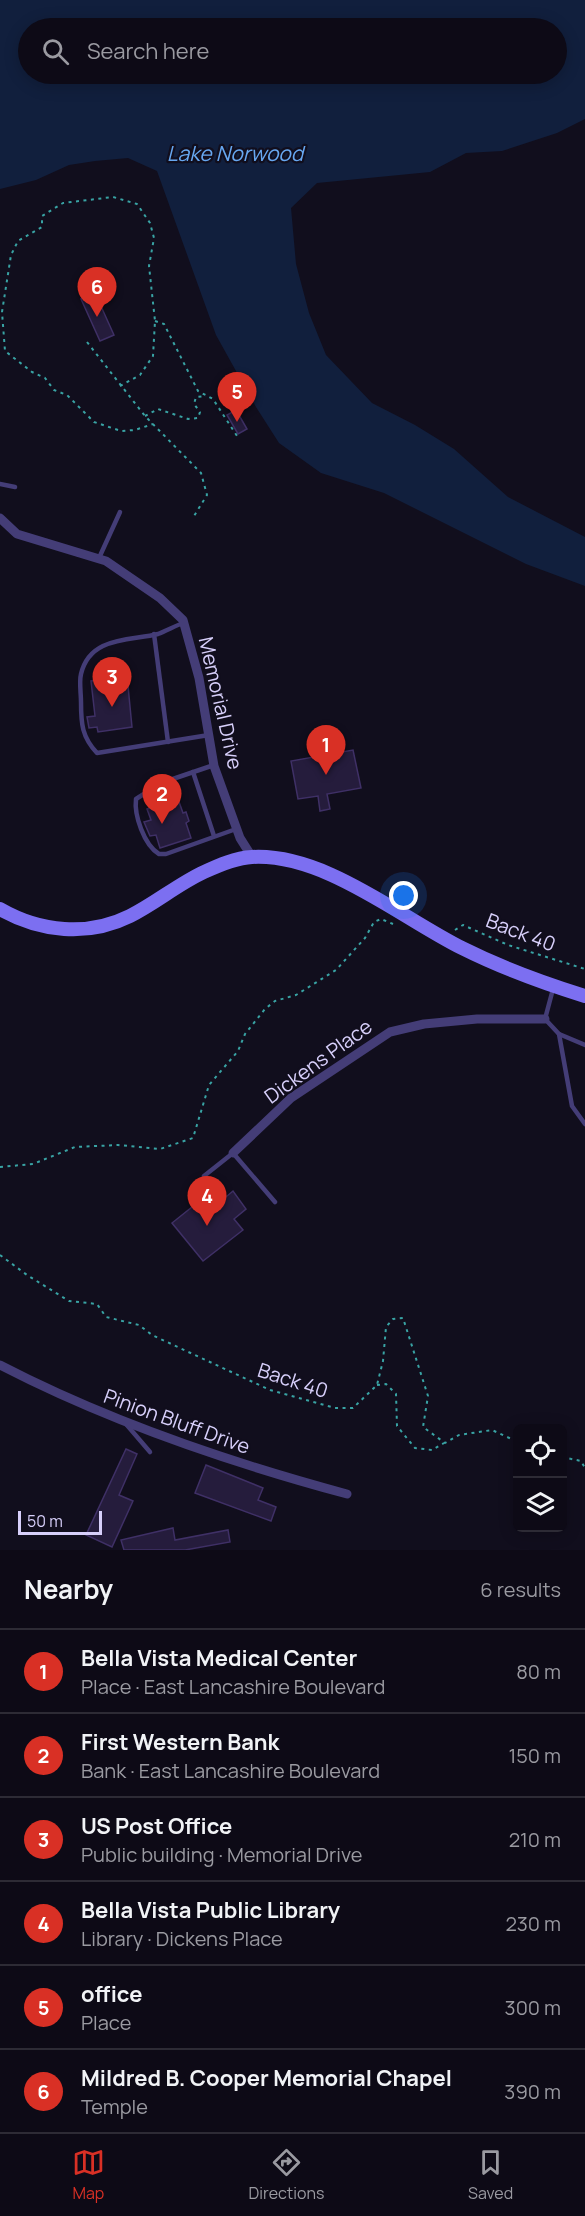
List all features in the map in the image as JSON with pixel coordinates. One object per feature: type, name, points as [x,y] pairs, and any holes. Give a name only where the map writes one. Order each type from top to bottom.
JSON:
[{"type":"main road","points":[[0,909],[36,925],[64,930],[89,929],[130,916],[192,878],[220,864],[252,857],[281,859],[310,867],[462,948],[554,986],[585,996]]},
{"type":"street","name":"Memorial Drive","points":[[0,518],[17,534],[98,559],[160,598],[183,623],[199,678],[214,765],[236,829],[252,857]]},
{"type":"street","name":"Dickens Place","points":[[233,1153],[291,1098],[390,1032],[424,1024],[477,1019],[528,1017],[545,1019]]},
{"type":"street","name":"Pinion Bluff Drive","points":[[0,1365],[124,1422],[248,1466],[347,1494]]},
{"type":"lane","points":[[0,484],[15,487]]},
{"type":"lane","points":[[98,559],[120,512]]},
{"type":"lane","points":[[183,623],[154,634],[123,638],[103,645],[88,659],[81,674],[81,729],[97,753],[209,735]]},
{"type":"lane","points":[[154,634],[168,742]]},
{"type":"lane","points":[[214,765],[148,790],[136,798],[135,807],[147,842],[159,854],[166,854],[236,829]]},
{"type":"lane","points":[[193,772],[214,836]]},
{"type":"lane","points":[[554,986],[545,1019],[559,1034],[585,1045]]},
{"type":"lane","points":[[559,1034],[572,1106],[585,1124]]},
{"type":"lane","points":[[204,1176],[233,1153],[275,1202]]},
{"type":"lane","points":[[124,1422],[150,1452]]},
{"type":"path","points":[[120,386],[140,375],[153,356],[155,321],[149,266],[154,238],[150,223],[137,204],[113,197],[63,203],[42,216],[42,227],[18,241],[12,255],[8,290],[3,301],[5,351],[32,372],[45,378],[54,390],[67,395],[94,422],[121,430],[135,430],[153,424]]},
{"type":"path","points":[[155,321],[165,324],[198,391],[213,399],[237,436]]},
{"type":"path","points":[[87,342],[145,416],[201,473],[207,495],[194,516]]},
{"type":"path","points":[[145,416],[158,409],[188,419],[198,418],[200,412],[194,404],[196,398],[206,396]]},
{"type":"path","points":[[0,1167],[33,1164],[75,1147],[118,1145],[159,1149],[193,1138],[209,1085],[238,1051],[244,1034],[265,1009],[275,1001],[296,995],[336,970],[365,938],[374,922],[381,919],[396,925]]},
{"type":"path","name":"Back 40","points":[[452,935],[463,925],[508,945],[585,969]]},
{"type":"path","name":"Back 40","points":[[0,1255],[69,1301],[97,1304],[106,1317],[139,1325],[152,1335],[270,1390],[298,1400],[319,1402],[335,1408],[353,1408],[377,1385]]},
{"type":"path","points":[[445,1443],[423,1427],[428,1396],[403,1318],[393,1319],[386,1327],[383,1361],[377,1385],[386,1384],[396,1394],[397,1426],[415,1448],[432,1450],[445,1443],[459,1435],[492,1430],[513,1440]]},
{"type":"path","points":[[567,1459],[581,1461],[585,1468]]},
{"type":"water","name":"Lake Norwood","points":[[0,0],[585,0],[585,119],[557,133],[502,151],[466,153],[430,172],[317,183],[291,208],[296,264],[309,313],[326,355],[372,403],[415,425],[454,449],[508,497],[585,537],[585,586],[526,564],[384,493],[321,473],[279,443],[216,335],[157,171],[128,158],[69,165],[36,180],[0,189]]},
{"type":"building","points":[[95,293],[114,335],[100,341],[81,299]]},
{"type":"building","points":[[236,410],[247,429],[238,434],[227,415]]},
{"type":"building","points":[[125,677],[132,727],[98,732],[97,727],[89,728],[87,717],[95,716],[91,681]]},
{"type":"building","points":[[353,750],[361,788],[327,794],[330,809],[320,811],[318,796],[298,799],[291,761]]},
{"type":"building","points":[[178,799],[189,821],[186,823],[191,838],[160,848],[156,835],[150,836],[144,822],[151,820],[147,809]]},
{"type":"building","points":[[212,1191],[220,1202],[233,1191],[246,1209],[234,1219],[243,1230],[203,1261],[172,1223]]},
{"type":"building","points":[[126,1449],[137,1454],[119,1495],[133,1501],[112,1547],[86,1535]]},
{"type":"building","points":[[206,1465],[263,1488],[258,1500],[276,1507],[271,1521],[195,1493]]},
{"type":"building","points":[[173,1528],[175,1540],[228,1530],[230,1542],[185,1550],[124,1550],[121,1540]]},
{"type":"place","name":"Mildred B. Cooper Memorial Chapel","points":[[97,317]]},
{"type":"place","name":"office","points":[[237,422]]},
{"type":"place","name":"US Post Office","points":[[112,707]]},
{"type":"place","name":"Bella Vista Medical Center","points":[[326,775]]},
{"type":"place","name":"First Western Bank","points":[[162,824]]},
{"type":"place","name":"Bella Vista Public Library","points":[[207,1226]]}]
